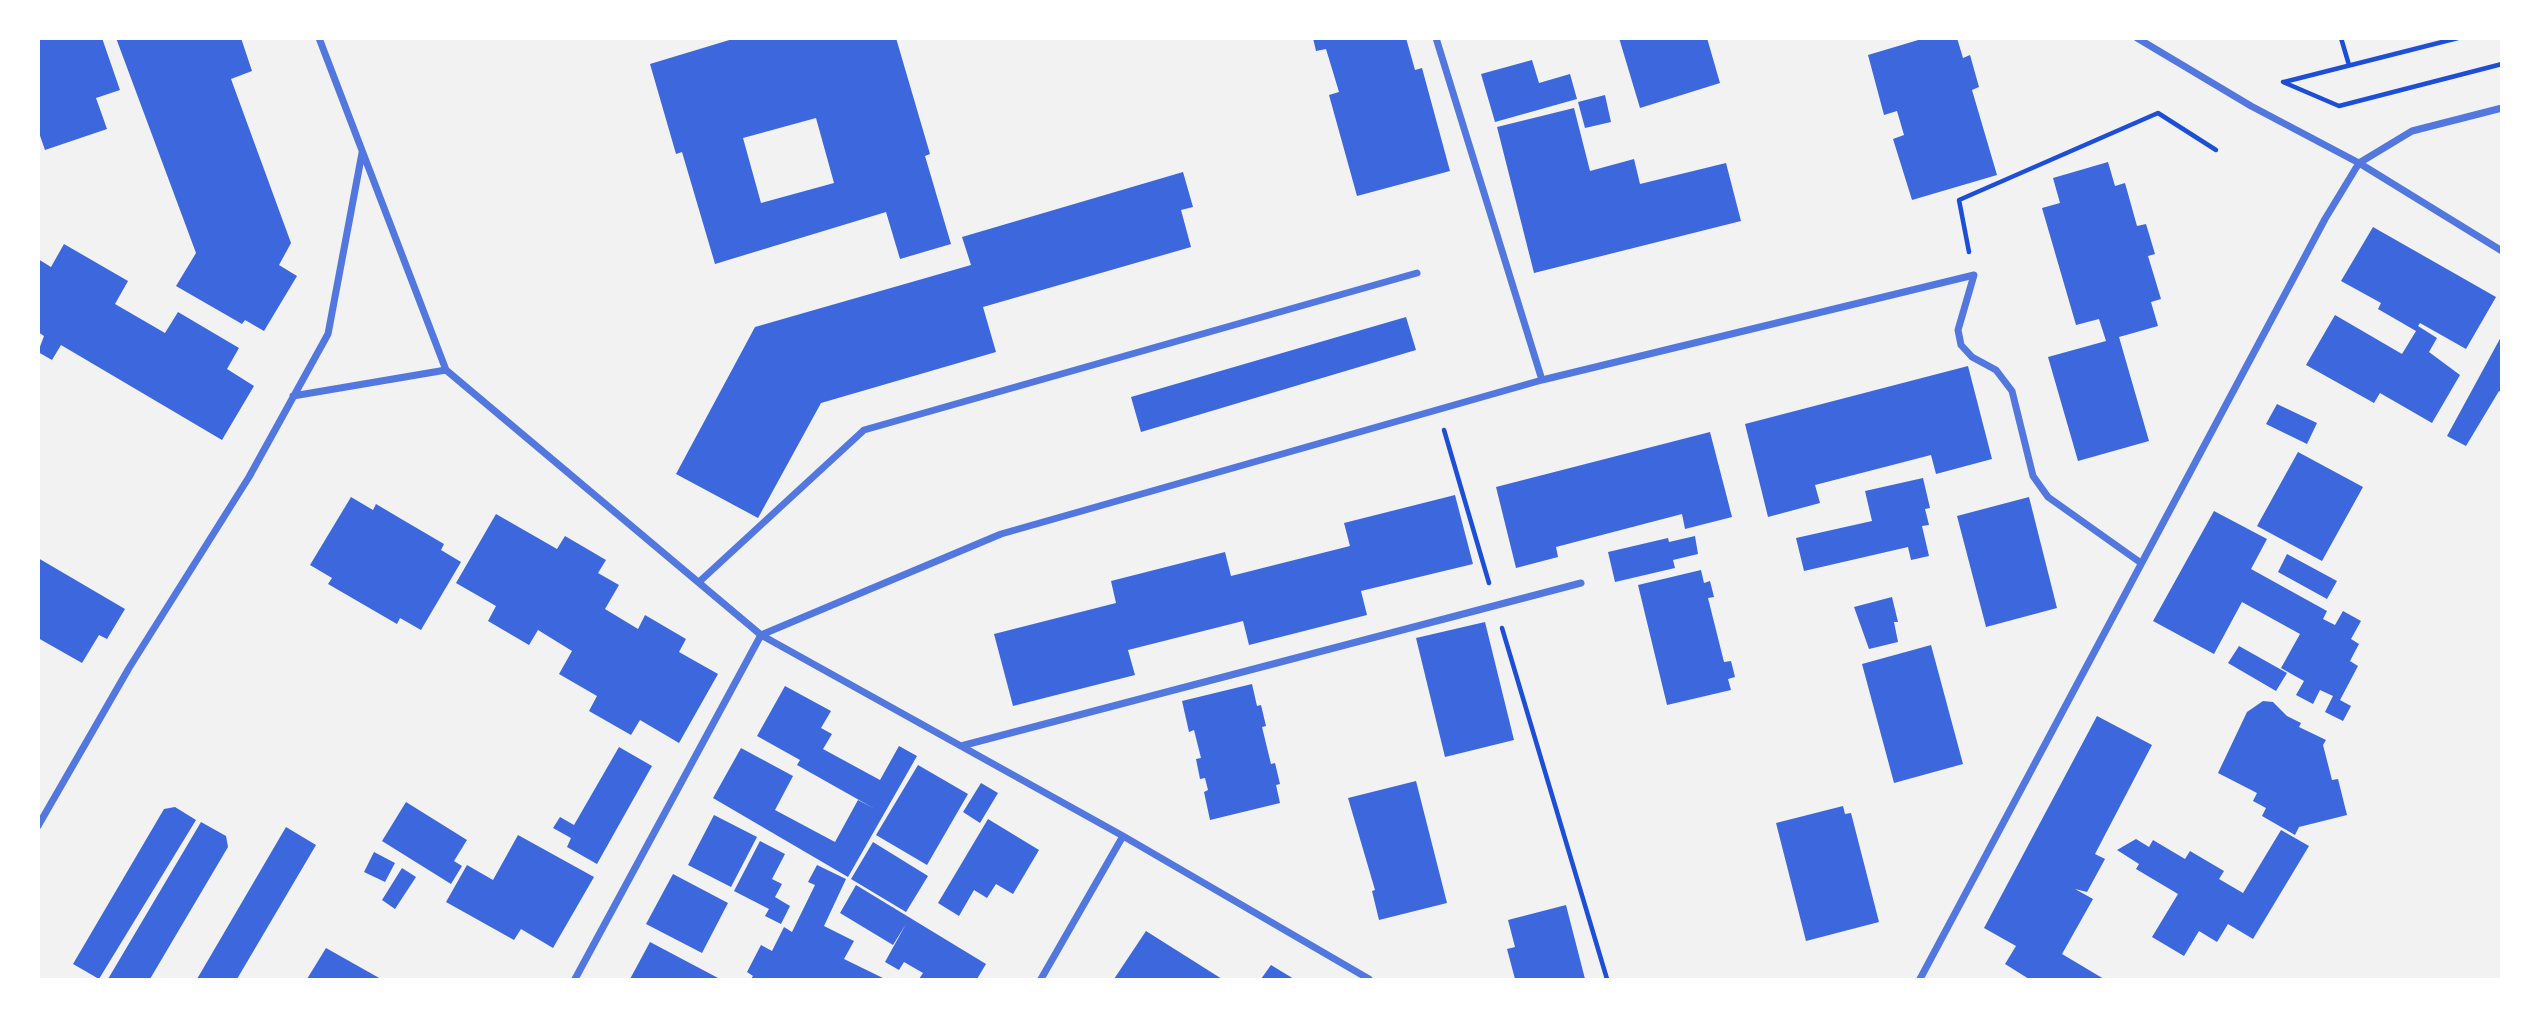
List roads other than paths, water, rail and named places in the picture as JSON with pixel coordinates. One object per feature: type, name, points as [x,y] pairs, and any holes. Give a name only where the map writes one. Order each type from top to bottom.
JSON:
[{"type":"street","points":[[319,38],[446,370],[761,635],[1123,836],[1369,979]]},
{"type":"street","points":[[1436,38],[1542,380]]},
{"type":"street","points":[[2137,38],[2251,106],[2359,163],[2501,251]]},
{"type":"street","points":[[1920,979],[2325,219],[2359,163],[2412,131],[2501,108]]},
{"type":"street","points":[[38,826],[129,668],[249,477],[328,334],[362,152]]},
{"type":"street","points":[[699,582],[864,429],[1417,273]]},
{"type":"street","points":[[575,979],[761,635],[1000,534],[1542,380],[1974,275],[1958,330],[1961,345],[1972,357],[1996,370],[2006,380],[2012,391],[2033,476],[2048,497],[2141,563]]},
{"type":"street","points":[[293,396],[446,370]]},
{"type":"street","points":[[961,746],[1581,583]]},
{"type":"street","points":[[1041,979],[1123,836]]}]
